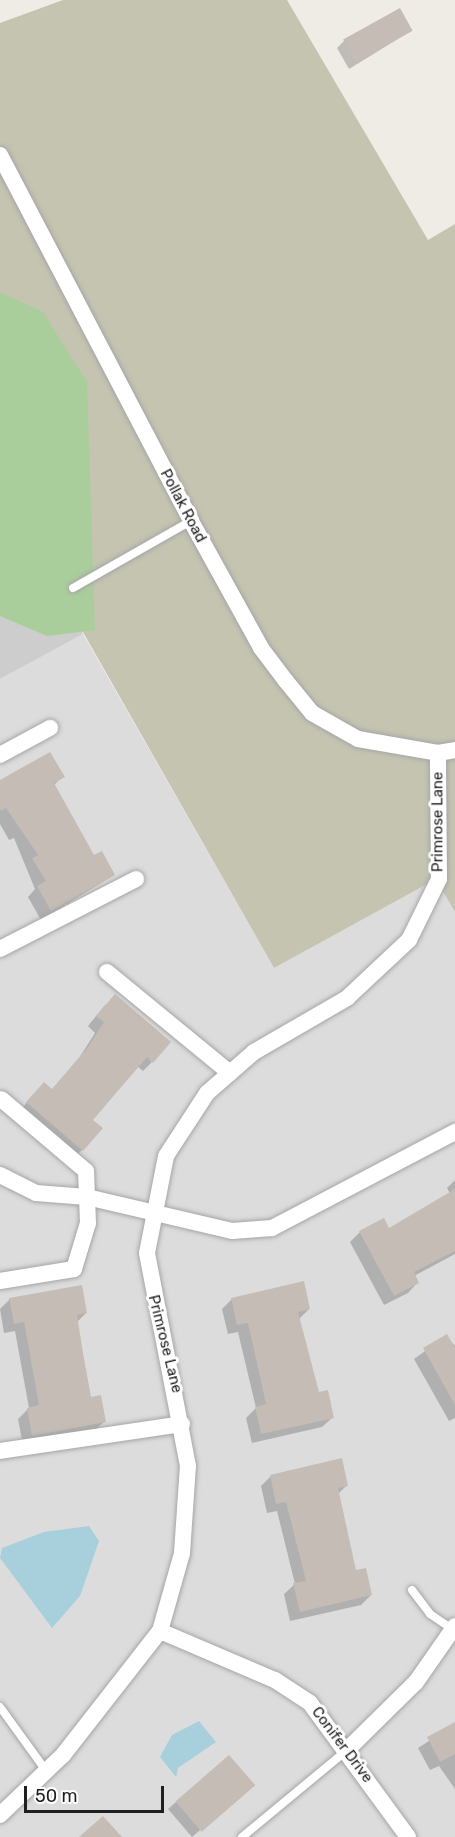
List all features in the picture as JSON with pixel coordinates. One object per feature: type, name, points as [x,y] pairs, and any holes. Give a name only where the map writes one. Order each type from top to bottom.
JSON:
[{"type":"street","name":"Pollak Road","points":[[0,155],[191,521],[261,648],[312,713],[358,739],[447,751]]},
{"type":"street","points":[[0,754],[50,728]]},
{"type":"street","name":"Primrose Lane","points":[[0,1815],[47,1772],[160,1631],[182,1553],[188,1466],[182,1424],[152,1301],[147,1253],[151,1214],[166,1156],[207,1093],[254,1052],[347,998],[409,940],[439,879],[447,751]]},
{"type":"street","points":[[0,949],[136,879]]},
{"type":"street","points":[[107,972],[230,1073]]},
{"type":"street","points":[[0,1281],[74,1269],[88,1223],[86,1171],[1,1099]]},
{"type":"street","points":[[0,1174],[36,1193],[87,1197],[151,1214],[232,1231],[272,1228],[455,1132]]},
{"type":"street","points":[[0,1451],[182,1424]]},
{"type":"street","points":[[348,1749],[416,1682],[454,1628]]},
{"type":"street","name":"Conifer Drive","points":[[160,1631],[275,1680],[310,1703],[348,1749],[408,1837]]},
{"type":"lane","points":[[73,588],[191,521]]},
{"type":"lane","points":[[412,1590],[430,1614],[454,1628]]},
{"type":"lane","points":[[0,1707],[47,1772]]},
{"type":"lane","points":[[242,1837],[348,1749]]},
{"type":"shaded area","points":[[63,0],[287,0],[428,240],[455,224],[455,912],[436,879],[274,968],[0,486],[0,23]]},
{"type":"shaded area","points":[[0,488],[83,634],[0,679]]},
{"type":"shaded area","points":[[83,634],[274,968],[436,878],[455,912],[455,1837],[0,1837],[0,679]]},
{"type":"green space","points":[[0,292],[43,312],[87,382],[95,630],[47,636],[0,616]]},
{"type":"water","points":[[89,1526],[99,1541],[80,1596],[52,1628],[0,1558],[2,1548],[44,1532]]},
{"type":"water","points":[[199,1721],[216,1742],[178,1768],[176,1777],[160,1757],[172,1735]]},
{"type":"building","points":[[400,8],[413,31],[356,62],[343,40]]},
{"type":"building","points":[[50,752],[65,777],[54,783],[94,855],[102,851],[115,875],[51,911],[37,886],[46,881],[32,858],[38,855],[6,808],[0,811],[0,780]]},
{"type":"building","points":[[115,994],[171,1042],[153,1063],[147,1057],[93,1120],[103,1128],[83,1151],[26,1102],[44,1082],[52,1089],[88,1047],[104,1022],[96,1016]]},
{"type":"building","points":[[455,1189],[455,1251],[414,1272],[419,1283],[394,1296],[359,1231],[384,1218],[389,1228]]},
{"type":"building","points":[[304,1281],[310,1309],[298,1312],[319,1392],[328,1390],[334,1418],[261,1434],[255,1407],[266,1404],[248,1323],[237,1325],[231,1298]]},
{"type":"building","points":[[82,1285],[87,1313],[77,1315],[83,1353],[91,1397],[101,1395],[106,1422],[32,1436],[27,1408],[39,1405],[24,1322],[14,1324],[9,1298]]},
{"type":"building","points":[[447,1334],[455,1348],[455,1405],[423,1348]]},
{"type":"building","points":[[342,1458],[348,1486],[338,1488],[356,1570],[366,1568],[372,1595],[300,1612],[293,1583],[306,1581],[286,1502],[276,1504],[270,1475]]},
{"type":"building","points":[[455,1722],[455,1754],[440,1762],[427,1737]]},
{"type":"building","points":[[229,1755],[255,1785],[202,1832],[175,1802]]},
{"type":"building","points":[[103,1816],[122,1837],[79,1837]]}]
